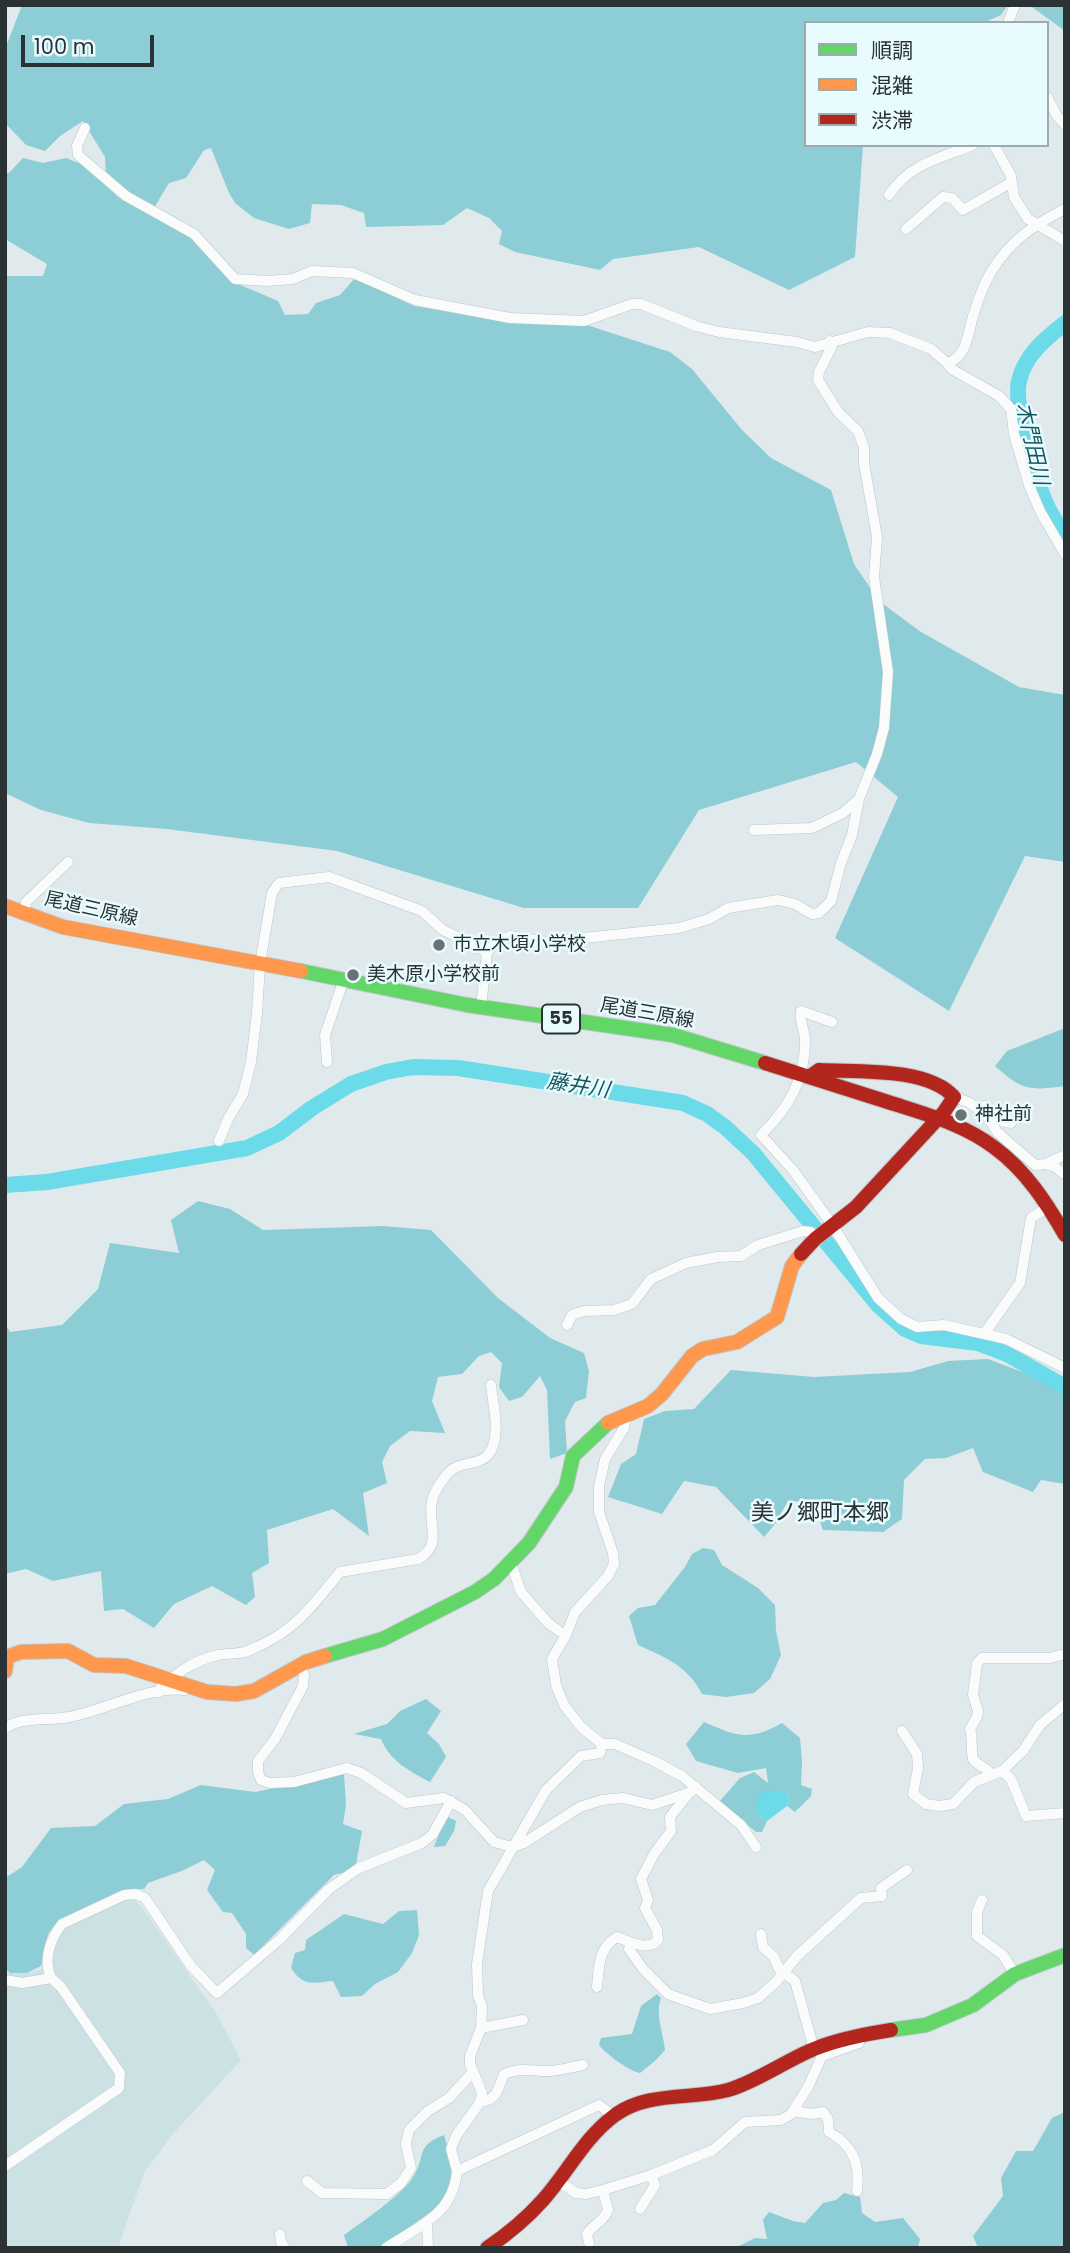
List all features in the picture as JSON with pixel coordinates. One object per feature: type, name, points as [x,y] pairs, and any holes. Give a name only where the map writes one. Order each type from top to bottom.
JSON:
[{"type":"street","points":[[1049,101],[1065,125]]},
{"type":"street","points":[[1057,116],[1065,106]]},
{"type":"street","points":[[85,128],[77,146],[78,155],[126,197],[194,234],[235,279],[293,279],[312,271],[353,273],[415,300],[510,318],[584,321],[641,304],[696,326],[719,332],[816,347],[868,332],[890,333],[932,349],[953,370],[999,396],[1011,409],[1024,470],[1040,511],[1065,554]]},
{"type":"street","points":[[889,195],[895,184],[916,168],[968,147]]},
{"type":"street","points":[[996,147],[1012,182],[1014,197],[1028,219],[1065,241]]},
{"type":"street","points":[[906,229],[943,197],[952,198],[963,210],[1012,182]]},
{"type":"street","points":[[947,363],[953,362],[966,344],[974,312],[989,274],[1019,238],[1037,223],[1065,209]]},
{"type":"street","points":[[481,1007],[488,952],[498,941],[510,936],[546,942],[679,928],[709,919],[727,908],[778,900],[795,904],[812,914],[819,914],[831,901],[852,835],[859,799],[884,728],[888,672],[874,577],[877,537],[864,463],[864,448],[858,431],[838,412],[818,380],[819,372],[832,346],[830,341]]},
{"type":"street","points":[[754,830],[812,828],[843,813],[859,799]]},
{"type":"street","points":[[24,914],[26,902],[68,862]]},
{"type":"street","points":[[219,1141],[243,1094],[256,1026],[260,964],[272,893],[279,883],[329,877],[422,911],[443,930],[488,952]]},
{"type":"street","name":"尾道三原線","points":[[5,906],[64,927],[481,1007],[673,1035],[805,1075],[970,1131],[996,1148],[1020,1170],[1065,1235]]},
{"type":"street","points":[[327,1062],[325,1035],[344,979]]},
{"type":"street","points":[[805,1075],[801,1011],[832,1023]]},
{"type":"street","points":[[1065,1175],[1054,1166],[1035,1165],[997,1132],[986,1114],[968,1102],[954,1097],[947,1088],[931,1078],[916,1076],[819,1070],[805,1075],[780,1116],[761,1135],[793,1170],[833,1226],[878,1298],[901,1319],[917,1327],[944,1325],[1006,1339],[1065,1368]]},
{"type":"street","points":[[5,1671],[7,1657],[21,1652],[68,1651],[94,1665],[126,1666],[217,1694],[254,1691],[306,1662],[383,1639],[474,1592],[494,1579],[529,1543],[566,1488],[573,1456],[610,1421],[649,1406],[662,1394],[691,1356],[703,1349],[737,1342],[776,1317],[792,1266],[815,1239],[856,1207],[954,1097],[963,1094],[982,1103],[1002,1121],[1011,1123]]},
{"type":"street","points":[[1045,1164],[1065,1155]]},
{"type":"street","points":[[985,1334],[1020,1283],[1031,1218],[1048,1207]]},
{"type":"street","points":[[567,1325],[572,1315],[584,1311],[614,1310],[632,1304],[651,1279],[686,1263],[740,1256],[758,1245],[803,1231],[811,1232],[815,1239]]},
{"type":"street","points":[[159,1692],[169,1679],[188,1665],[218,1656],[248,1652],[288,1630],[311,1608],[340,1572],[418,1559],[427,1554],[433,1546],[431,1502],[435,1493],[452,1469],[477,1462],[488,1454],[495,1435],[491,1385]]},
{"type":"street","points":[[626,1417],[624,1428],[605,1459],[599,1486],[599,1512],[614,1553],[614,1564],[608,1576],[559,1631],[552,1659],[556,1685],[564,1705],[581,1727],[601,1744],[615,1744],[654,1760],[741,1825],[756,1847]]},
{"type":"street","points":[[511,1563],[521,1592],[548,1623],[559,1631]]},
{"type":"street","points":[[552,1659],[575,1612]]},
{"type":"street","points":[[991,1774],[989,1769],[974,1761],[972,1756],[973,1740],[970,1729],[978,1711],[973,1695],[977,1663],[982,1658],[1049,1658],[1065,1654]]},
{"type":"street","points":[[301,1666],[303,1686],[275,1739],[258,1761],[261,1780],[270,1783],[294,1782],[346,1768],[361,1773],[406,1803],[444,1798],[451,1801],[465,1810],[494,1842],[512,1847],[524,1843],[580,1807],[602,1800],[623,1798],[652,1805],[693,1789]]},
{"type":"street","points":[[5,1728],[13,1723],[69,1717],[159,1692],[198,1689]]},
{"type":"street","points":[[902,1731],[917,1754],[918,1768],[912,1794],[926,1804],[953,1804],[974,1782],[1002,1771],[1023,1751],[1040,1725],[1065,1704]]},
{"type":"street","points":[[386,2248],[447,2206],[456,2189],[457,2171],[451,2149],[456,2136],[480,2102],[482,2093],[470,2056],[481,2028],[482,2006],[478,1996],[477,1964],[488,1891],[546,1790],[581,1756],[600,1753],[601,1744]]},
{"type":"street","points":[[1002,1771],[1011,1779],[1026,1816],[1065,1813]]},
{"type":"street","points":[[597,1987],[601,1954],[609,1942],[617,1937],[647,1946],[654,1945],[658,1940],[657,1930],[645,1908],[648,1899],[641,1879],[654,1854],[671,1831],[670,1816],[693,1789]]},
{"type":"street","points":[[5,2166],[119,2088],[120,2073],[61,1987],[51,1978],[48,1970],[48,1950],[55,1932],[62,1924],[124,1895],[136,1894],[145,1898],[191,1966],[217,1993],[279,1940],[329,1889],[359,1868],[422,1843],[433,1834],[451,1801]]},
{"type":"street","points":[[631,1942],[629,1949],[639,1959],[643,1969],[668,1994],[710,2009],[758,1998],[785,1973],[797,1956],[842,1914],[861,1898],[882,1896],[881,1888],[906,1870]]},
{"type":"street","points":[[982,1900],[977,1912],[978,1936],[1003,1955],[1015,1974]]},
{"type":"street","points":[[761,1934],[763,1947],[774,1957],[779,1969],[795,1981],[814,2049]]},
{"type":"street","points":[[487,2248],[515,2229],[544,2199],[588,2140],[614,2116],[630,2106],[652,2099],[728,2090],[814,2049],[861,2035],[926,2025],[973,2005],[1015,1974],[1065,1955]]},
{"type":"street","points":[[5,1980],[22,1983],[51,1978]]},
{"type":"street","points":[[481,2028],[523,2020]]},
{"type":"street","points":[[558,2181],[576,2193],[603,2190],[651,2175],[713,2150],[745,2122],[781,2120],[793,2111],[808,2087],[821,2056],[859,2043],[861,2035]]},
{"type":"street","points":[[480,2102],[495,2096],[503,2074],[530,2068],[544,2071],[583,2065]]},
{"type":"street","points":[[307,2181],[322,2193],[387,2194],[401,2182],[411,2168],[406,2144],[409,2130],[428,2111],[449,2098],[473,2072]]},
{"type":"street","points":[[457,2171],[600,2105],[614,2116]]},
{"type":"street","points":[[793,2111],[812,2114],[823,2112],[828,2119],[829,2132],[844,2140],[855,2160],[859,2171],[857,2191]]},
{"type":"street","points":[[640,2209],[655,2185],[651,2175]]},
{"type":"street","points":[[589,2243],[587,2234],[590,2228],[600,2224],[608,2210],[603,2190]]},
{"type":"street","points":[[427,2222],[428,2248]]},
{"type":"street","points":[[280,2234],[285,2248]]},
{"type":"shaded area","points":[[22,5],[1008,5],[1001,15],[988,21],[804,21],[804,147],[863,147],[855,257],[789,290],[699,247],[613,259],[600,270],[515,252],[499,244],[502,231],[489,218],[467,208],[443,225],[366,227],[364,213],[341,205],[312,204],[310,223],[289,229],[254,218],[235,203],[211,148],[204,150],[186,178],[169,183],[154,208],[125,193],[106,176],[105,157],[83,121],[60,136],[45,151],[26,145],[5,123],[5,49]]},
{"type":"shaded area","points":[[1065,5],[1065,31],[1032,7]]},
{"type":"shaded area","points":[[23,158],[43,163],[66,158],[84,165],[118,197],[195,240],[231,281],[278,301],[285,315],[308,314],[316,303],[340,295],[355,278],[414,306],[499,320],[590,326],[670,352],[692,369],[742,430],[771,458],[831,490],[854,564],[879,601],[921,632],[1019,687],[1065,695],[1065,862],[1025,856],[949,1011],[835,938],[898,797],[856,762],[699,810],[638,908],[524,908],[337,851],[167,829],[89,823],[41,810],[5,793],[5,276],[43,276],[47,264],[5,239],[5,173],[9,173]]},
{"type":"shaded area","points":[[1065,1028],[1065,1086],[1026,1087],[995,1066],[1007,1051]]},
{"type":"shaded area","points":[[198,1201],[230,1209],[263,1230],[383,1226],[431,1230],[498,1298],[550,1338],[584,1353],[589,1371],[586,1398],[575,1402],[565,1421],[567,1453],[550,1459],[547,1390],[540,1376],[522,1397],[509,1401],[499,1387],[502,1363],[491,1352],[479,1356],[462,1374],[438,1377],[432,1401],[445,1433],[410,1431],[390,1446],[382,1462],[387,1483],[363,1493],[369,1536],[333,1509],[267,1530],[269,1563],[252,1573],[255,1597],[246,1605],[212,1586],[174,1604],[154,1628],[123,1609],[104,1611],[101,1571],[53,1581],[26,1569],[5,1574],[5,1323],[10,1332],[62,1325],[98,1289],[110,1243],[179,1253],[171,1220]]},
{"type":"shaded area","points":[[988,1359],[1025,1373],[1065,1395],[1065,1484],[1041,1480],[1033,1492],[983,1472],[973,1448],[946,1458],[925,1459],[904,1480],[902,1519],[883,1532],[823,1530],[813,1502],[788,1501],[764,1537],[716,1487],[684,1481],[662,1514],[608,1497],[621,1464],[636,1454],[644,1419],[665,1411],[694,1409],[731,1370],[814,1377],[910,1372],[948,1361]]},
{"type":"shaded area","points":[[703,1548],[714,1550],[722,1565],[758,1588],[775,1605],[776,1631],[781,1655],[770,1679],[754,1693],[726,1697],[702,1694],[683,1669],[638,1645],[629,1616],[638,1608],[655,1605],[692,1554]]},
{"type":"shaded area","points":[[426,1699],[441,1711],[427,1733],[439,1744],[446,1757],[430,1782],[395,1759],[381,1739],[354,1734],[387,1724],[400,1711]]},
{"type":"shaded area","points":[[704,1722],[743,1735],[760,1733],[782,1723],[800,1738],[801,1785],[812,1789],[811,1796],[795,1812],[787,1806],[790,1794],[777,1790],[758,1814],[767,1821],[762,1832],[756,1832],[720,1801],[740,1778],[754,1772],[768,1783],[766,1768],[738,1773],[696,1761],[686,1744]]},
{"type":"shaded area","points":[[344,1774],[346,1805],[343,1824],[362,1831],[355,1870],[334,1875],[254,1955],[246,1948],[246,1934],[232,1913],[223,1912],[207,1890],[215,1870],[204,1860],[148,1883],[144,1889],[128,1889],[58,1921],[48,1934],[41,1966],[27,1973],[10,1973],[5,1968],[5,1878],[22,1867],[51,1828],[95,1826],[124,1804],[168,1799],[201,1785],[255,1792]]},
{"type":"shaded area","points":[[778,1790],[790,1794],[787,1806],[767,1821],[758,1814],[760,1793]]},
{"type":"shaded area","points":[[448,1817],[456,1821],[454,1831],[445,1846],[434,1847],[441,1828]]},
{"type":"shaded area","points":[[122,1899],[134,1899],[141,1906],[216,2013],[241,2060],[173,2134],[144,2173],[118,2248],[5,2248],[5,1973],[30,1973],[51,1965],[53,1944],[64,1926]]},
{"type":"shaded area","points":[[417,1910],[419,1935],[412,1953],[398,1972],[375,1984],[362,1996],[341,1997],[333,1981],[304,1981],[291,1968],[295,1953],[305,1950],[306,1940],[344,1914],[383,1924],[399,1911]]},
{"type":"shaded area","points":[[657,1994],[661,1998],[659,2017],[665,2050],[640,2073],[618,2062],[599,2045],[601,2038],[632,2034],[641,2006]]},
{"type":"shaded area","points":[[1065,2112],[1065,2248],[978,2248],[973,2236],[1003,2196],[1001,2178],[1016,2151],[1033,2151],[1052,2118]]},
{"type":"shaded area","points":[[444,2135],[455,2172],[443,2203],[381,2248],[348,2248],[344,2235],[408,2184],[428,2143]]},
{"type":"shaded area","points":[[844,2193],[860,2197],[862,2213],[875,2222],[903,2218],[920,2239],[918,2248],[735,2248],[755,2238],[767,2239],[763,2220],[769,2212],[805,2223],[823,2203],[836,2200]]},
{"type":"waterway","name":"木門田川","points":[[1065,323],[1031,355],[1022,372],[1018,392],[1027,444],[1038,482],[1048,508],[1065,536]]},
{"type":"waterway","name":"藤井川","points":[[5,1185],[47,1182],[247,1148],[279,1133],[312,1108],[351,1084],[386,1072],[413,1067],[458,1068],[683,1103],[707,1114],[753,1153],[878,1305],[905,1329],[921,1336],[978,1343],[1007,1354],[1065,1387]]},
{"type":"traffic: fast","points":[[301,971],[467,1005],[673,1035],[765,1063]]},
{"type":"traffic: fast","points":[[325,1656],[383,1639],[475,1592],[494,1579],[529,1543],[566,1487],[573,1456],[608,1423]]},
{"type":"traffic: fast","points":[[891,2030],[926,2025],[973,2005],[1015,1974],[1065,1955]]},
{"type":"traffic: slow","points":[[5,906],[63,927],[301,971]]},
{"type":"traffic: slow","points":[[608,1423],[648,1406],[662,1394],[692,1356],[703,1349],[737,1342],[777,1317],[792,1266],[801,1254]]},
{"type":"traffic: slow","points":[[5,1671],[7,1657],[21,1652],[68,1651],[94,1665],[126,1666],[207,1692],[236,1694],[254,1691],[306,1662],[325,1656]]},
{"type":"traffic: jam","points":[[765,1063],[930,1116],[970,1132],[995,1148],[1026,1177],[1065,1235]]},
{"type":"traffic: jam","points":[[801,1254],[815,1239],[856,1207],[944,1112],[954,1097],[927,1080],[891,1073],[819,1070],[809,1077]]},
{"type":"traffic: jam","points":[[487,2248],[530,2214],[594,2134],[628,2107],[656,2099],[728,2090],[823,2045],[891,2030]]},
{"type":"place","name":"市立木頃小学校","points":[[439,945]]},
{"type":"place","name":"美木原小学校前","points":[[353,975]]},
{"type":"place","name":"神社前","points":[[961,1115]]},
{"type":"district","name":"美ノ郷町本郷","points":[[820,1514]]}]
